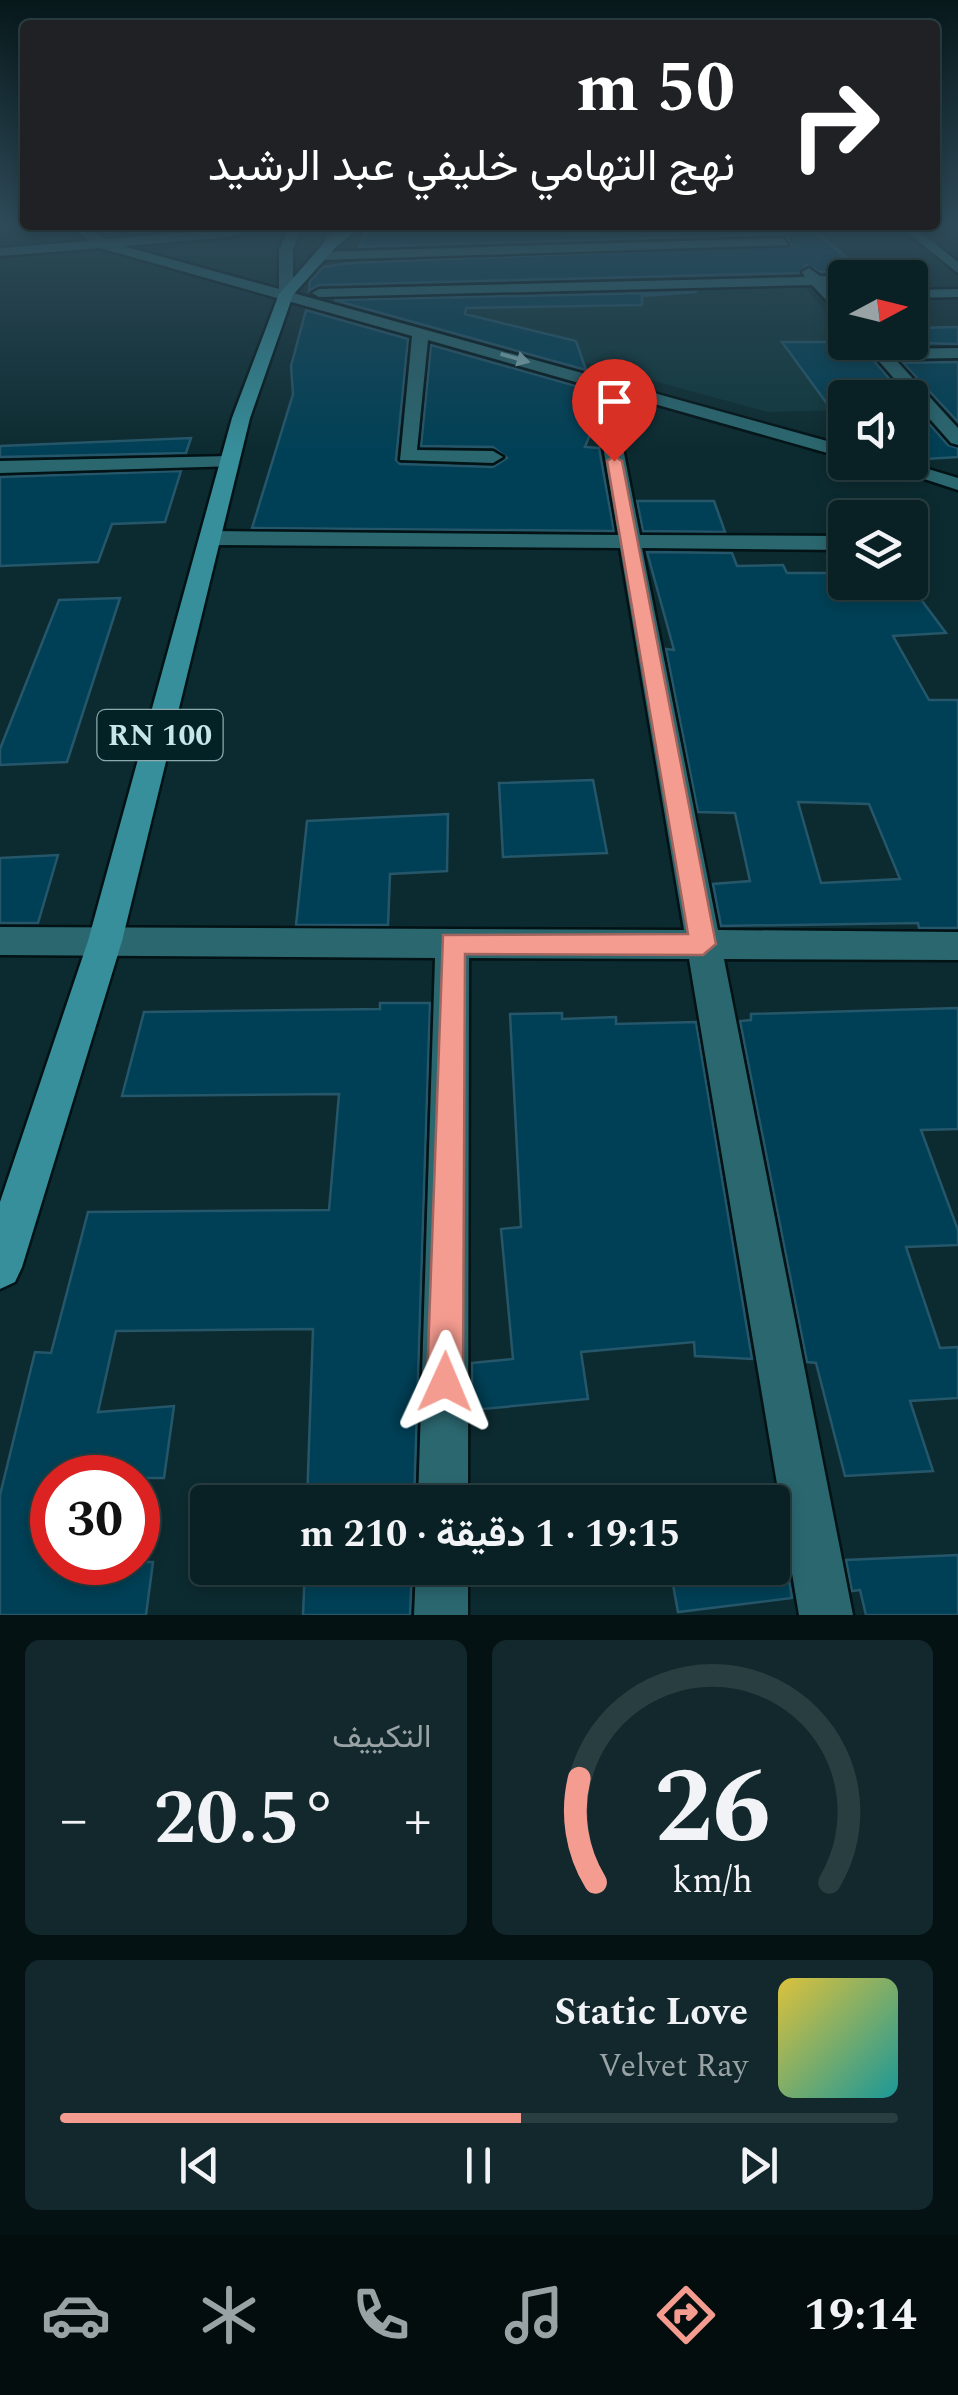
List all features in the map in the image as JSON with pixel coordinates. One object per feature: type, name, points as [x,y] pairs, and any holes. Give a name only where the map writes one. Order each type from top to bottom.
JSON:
[{"type":"main road","name":"RN 100","points":[[0,1267],[105,941],[241,418],[283,301]]},
{"type":"street","points":[[313,301],[828,447]]},
{"type":"street","points":[[421,331],[407,456],[493,457]]},
{"type":"street","points":[[928,351],[958,353]]},
{"type":"street","points":[[886,360],[958,439]]},
{"type":"street","points":[[602,382],[627,540],[826,1615]]},
{"type":"street","points":[[0,467],[230,462]]},
{"type":"street","points":[[928,475],[958,484]]},
{"type":"street","points":[[212,538],[828,543]]},
{"type":"street","points":[[0,941],[958,946]]},
{"type":"street","points":[[443,1485],[452,943]]},
{"type":"street","points":[[441,1615],[442,1585]]},
{"type":"shaded area","points":[[435,301],[817,301],[828,314],[828,360],[845,360],[845,380],[828,380],[828,410],[768,412],[434,321]]},
{"type":"building","points":[[339,301],[642,301],[642,305],[466,308],[465,314],[576,341],[586,370]]},
{"type":"building","points":[[306,310],[408,339],[396,460],[400,464],[493,467],[507,458],[493,447],[421,446],[431,345],[590,390],[595,422],[585,447],[599,448],[614,531],[252,528],[293,394],[291,366]]},
{"type":"building","points":[[958,327],[958,344],[928,343],[928,328]]},
{"type":"building","points":[[782,342],[828,342],[828,360],[873,360],[891,380],[828,380],[828,405]]},
{"type":"building","points":[[958,362],[958,422],[928,390],[928,380],[919,380],[903,363]]},
{"type":"building","points":[[928,422],[948,445],[958,448],[958,457],[928,459]]},
{"type":"building","points":[[191,438],[186,453],[0,457],[0,446]]},
{"type":"building","points":[[181,471],[165,522],[112,524],[98,562],[0,566],[0,477]]},
{"type":"building","points":[[637,501],[714,501],[725,532],[643,531]]},
{"type":"building","points":[[647,552],[732,553],[737,566],[783,565],[787,573],[828,573],[828,600],[921,600],[946,633],[893,636],[929,700],[958,700],[958,928],[919,928],[918,923],[721,926],[713,884],[750,881],[735,813],[698,812],[666,649],[674,650]],"holes":[[[798,802],[869,804],[900,879],[821,883]]]},
{"type":"building","points":[[120,598],[67,762],[0,765],[0,749],[59,600]]},
{"type":"building","points":[[593,780],[607,853],[503,857],[499,783]]},
{"type":"building","points":[[448,814],[447,871],[390,874],[388,925],[296,925],[307,821]]},
{"type":"building","points":[[58,855],[38,923],[0,923],[0,858]]},
{"type":"building","points":[[380,1003],[430,1003],[415,1485],[308,1485],[313,1329],[116,1331],[98,1412],[174,1406],[164,1478],[160,1478],[160,1455],[30,1455],[30,1585],[150,1585],[146,1615],[0,1615],[0,1495],[35,1352],[51,1353],[88,1212],[329,1210],[339,1094],[122,1096],[144,1012],[380,1009]]},
{"type":"building","points":[[958,1008],[958,1129],[921,1130],[958,1230],[958,1245],[906,1247],[940,1348],[958,1347],[958,1398],[910,1401],[933,1471],[845,1476],[816,1363],[807,1362],[740,1021],[751,1020],[751,1014]]},
{"type":"building","points":[[562,1013],[562,1019],[616,1017],[616,1024],[696,1022],[752,1359],[695,1356],[694,1342],[581,1352],[588,1399],[472,1410],[472,1363],[513,1359],[501,1229],[521,1227],[510,1014]]},
{"type":"building","points":[[958,1555],[958,1615],[866,1615],[860,1590],[852,1591],[846,1560]]},
{"type":"building","points":[[304,1585],[411,1585],[410,1615],[303,1615]]},
{"type":"building","points":[[673,1585],[790,1585],[792,1598],[678,1612]]},
{"type":"route","points":[[445,1382],[452,943],[703,944],[614,461]]}]
